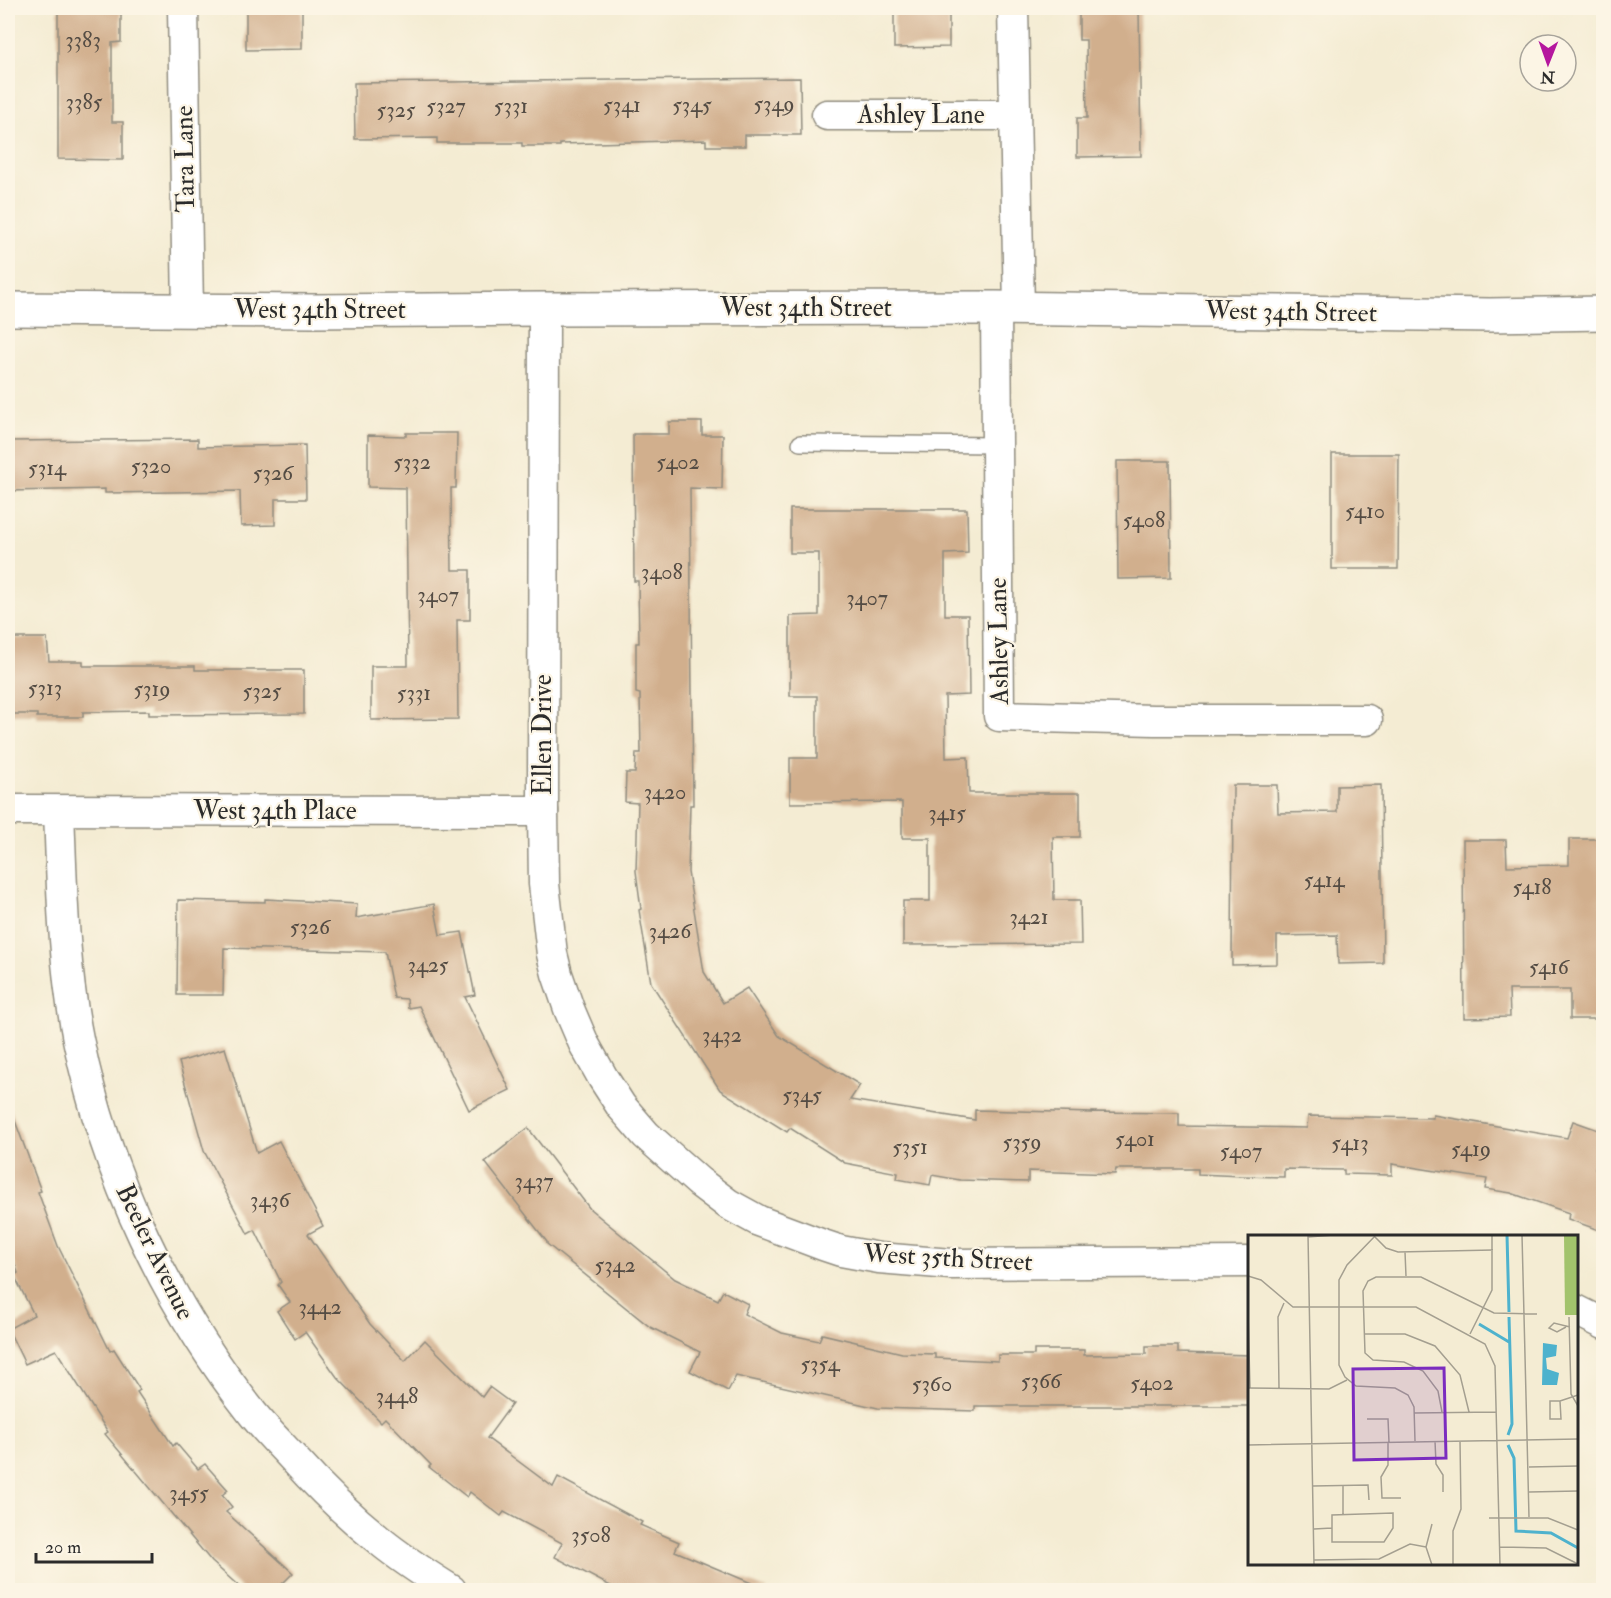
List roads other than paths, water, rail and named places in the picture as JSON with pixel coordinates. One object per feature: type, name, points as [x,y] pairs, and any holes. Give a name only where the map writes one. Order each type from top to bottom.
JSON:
[{"type":"street","name":"Tara Lane","points":[[183,8],[188,311]]},
{"type":"street","name":"Ashley Lane","points":[[1013,8],[1015,115],[1007,309],[997,445],[999,716],[1154,720],[1367,720]]},
{"type":"street","name":"Ashley Lane","points":[[827,115],[1015,115]]},
{"type":"street","name":"West 34th Street","points":[[8,309],[188,311],[1007,309],[1490,315],[1604,313]]},
{"type":"street","name":"Ellen Drive","points":[[544,309],[543,811],[544,884],[552,954],[569,1009],[584,1044],[621,1106],[646,1135]]},
{"type":"street","name":"West 34th Place","points":[[8,810],[543,811]]},
{"type":"street","name":"Beeler Avenue","points":[[59,811],[63,927],[78,1038],[94,1102],[122,1187],[168,1287],[202,1344],[254,1415],[313,1480],[378,1539],[451,1590]]},
{"type":"street","name":"West 35th Street","points":[[646,1135],[713,1194],[744,1214],[841,1251],[879,1258],[951,1264],[1248,1262]]},
{"type":"street","points":[[1578,1311],[1604,1324]]},
{"type":"lane","points":[[800,443],[997,445]]}]
